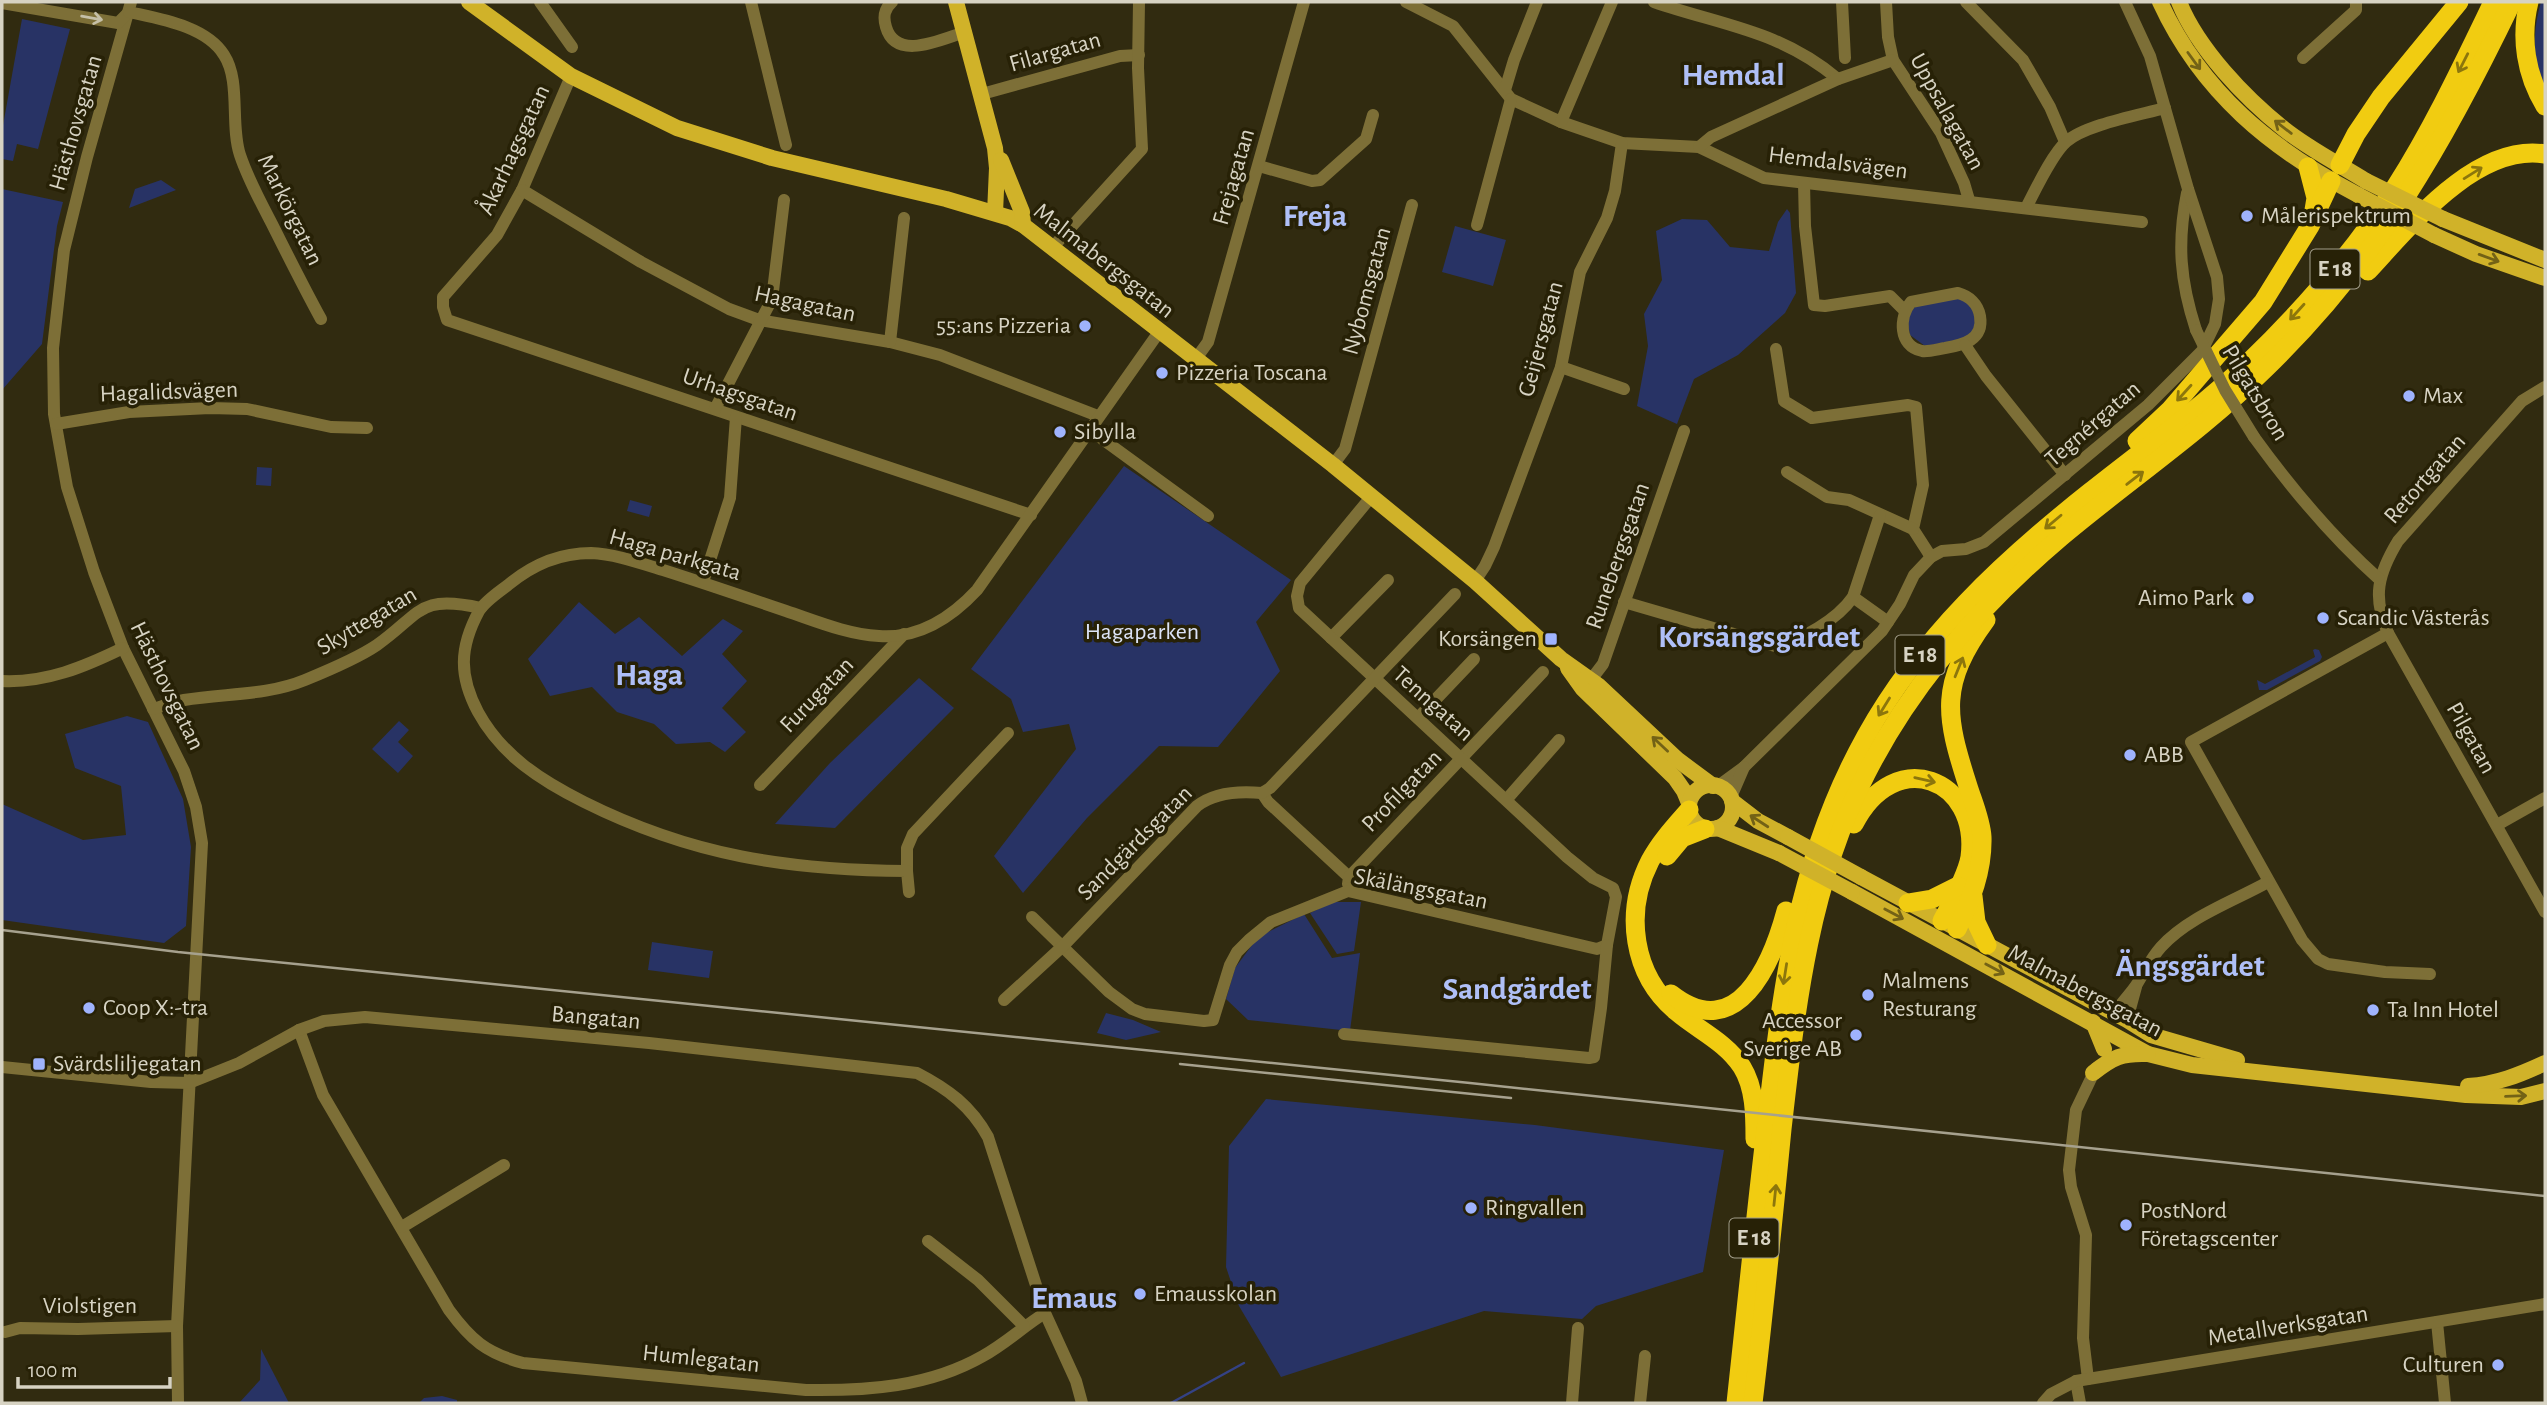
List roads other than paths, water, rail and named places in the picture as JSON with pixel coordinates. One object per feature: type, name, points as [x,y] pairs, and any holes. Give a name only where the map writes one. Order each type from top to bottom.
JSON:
[{"type":"highway","name":"E 18","points":[[2106,479],[2108,471],[2170,410],[2263,302],[2313,219],[2356,134],[2381,97],[2459,2]]},
{"type":"highway","name":"E 18","points":[[1736,1403],[1783,983],[1805,883],[1820,834],[1852,762],[1910,667],[1944,625],[1998,571],[2232,377],[2287,324],[2336,268],[2397,184],[2446,97],[2493,2]]},
{"type":"highway","name":"E 18","points":[[1753,1403],[1800,982],[1817,901],[1836,841],[1884,740],[1933,668],[1994,598],[2062,536],[2215,414],[2264,370],[2311,322],[2362,262],[2419,179],[2462,103],[2512,2]]},
{"type":"highway","points":[[2529,2],[2525,36],[2527,60],[2534,85],[2545,106]]},
{"type":"highway","name":"E 18","points":[[2311,322],[2328,317],[2446,191],[2490,163],[2507,156],[2528,152],[2545,154]]},
{"type":"highway","points":[[2308,167],[2316,198],[2313,219]]},
{"type":"highway","name":"E 18","points":[[1946,933],[1981,862],[1982,837],[1951,729],[1950,704],[1953,685],[1960,664],[1982,626],[2008,596],[2061,550],[2062,536]]},
{"type":"highway","name":"E 18","points":[[1836,841],[1848,834],[1862,808],[1879,790],[1896,780],[1906,778],[1934,781],[1954,798],[1969,829],[1970,855],[1966,890]]},
{"type":"highway","name":"E 18","points":[[1689,807],[1657,850],[1642,880],[1635,927],[1638,953],[1643,970],[1662,999],[1678,1014],[1725,1046],[1742,1066],[1752,1095],[1755,1153],[1761,1171]]},
{"type":"highway","name":"E 18","points":[[1711,829],[1682,838],[1670,852],[1656,876],[1647,916],[1647,949],[1652,966],[1666,990],[1682,1002],[1694,1007],[1713,1009],[1729,1006],[1743,998],[1765,969],[1793,890],[1805,883]]},
{"type":"highway","points":[[1909,903],[1966,890],[1987,945]]},
{"type":"highway","name":"E 18","points":[[1724,1403],[1736,1331],[1747,1304]]},
{"type":"highway","name":"E 18","points":[[1762,1319],[1766,1403]]},
{"type":"main road","name":"Malmabergsgatan","points":[[469,2],[571,76],[656,118],[702,137],[772,158],[995,213],[1023,225],[1333,465],[1475,581],[1587,684],[1675,778],[1684,791],[1689,807]]},
{"type":"main road","points":[[956,2],[995,148],[995,213]]},
{"type":"main road","points":[[2160,2],[2183,46],[2229,105],[2263,136],[2308,167],[2335,173]]},
{"type":"main road","points":[[2179,2],[2201,40],[2227,74],[2258,106],[2335,173],[2434,234],[2476,254],[2545,278]]},
{"type":"main road","points":[[995,148],[1022,212],[1023,225]]},
{"type":"main road","points":[[2362,188],[2545,260]]},
{"type":"main road","name":"Malmabergsgatan","points":[[1587,684],[1678,761],[1716,786]]},
{"type":"main road","points":[[1716,786],[1732,799],[1732,814],[1728,822],[1711,829],[1697,825],[1689,807],[1694,793],[1700,788],[1716,786]]},
{"type":"main road","name":"Malmabergsgatan","points":[[1732,799],[1758,821],[1909,903],[1946,933],[2148,1054],[2192,1065],[2466,1095],[2521,1097],[2545,1089]]},
{"type":"main road","name":"Malmabergsgatan","points":[[1711,829],[1779,853],[1852,892],[1946,933],[1987,945],[2151,1035],[2224,1058],[2452,1084],[2488,1085],[2508,1080],[2545,1063]]},
{"type":"main road","points":[[2112,1032],[2121,1017]]},
{"type":"main road","points":[[2093,1022],[2105,1049]]},
{"type":"main road","points":[[2093,1073],[2109,1061],[2127,1053],[2148,1054]]},
{"type":"street","points":[[540,2],[572,47]]},
{"type":"street","points":[[751,2],[786,145]]},
{"type":"street","points":[[892,2],[885,12],[885,24],[894,41],[902,46],[914,47],[965,32]]},
{"type":"street","points":[[1053,247],[1142,149],[1142,119],[1138,96],[1139,2]]},
{"type":"street","name":"Frejagatan","points":[[1195,360],[1208,342],[1304,2]]},
{"type":"street","name":"Hemdalsvägen","points":[[1406,2],[1453,26],[1508,95],[1561,121],[1622,144],[1699,146],[1754,174],[1804,183],[2142,222]]},
{"type":"street","points":[[1477,225],[1514,60],[1536,2]]},
{"type":"street","points":[[1561,121],[1612,2]]},
{"type":"street","points":[[1654,2],[1775,38],[1813,58],[1839,79]]},
{"type":"street","points":[[1842,2],[1844,58]]},
{"type":"street","name":"Uppsalagatan","points":[[1886,2],[1888,37],[1893,60],[1941,133],[1969,200]]},
{"type":"street","points":[[1966,2],[2023,60],[2050,107],[2065,142]]},
{"type":"street","name":"Tegnérgatan","points":[[1931,557],[1942,551],[1966,549],[1984,542],[2148,405],[2202,351],[2211,334],[2218,312],[2217,277],[2188,189],[2150,56],[2125,2]]},
{"type":"street","points":[[2303,58],[2356,9],[2356,2]]},
{"type":"street","points":[[2,3],[118,23],[127,5]]},
{"type":"street","name":"Markörgatan","points":[[127,5],[193,30],[213,41],[226,56],[233,81],[234,124],[239,152],[248,178],[321,319]]},
{"type":"street","name":"Hästhovsgatan","points":[[127,5],[64,250],[53,348],[56,424],[73,508],[123,648],[184,771],[196,807],[202,843],[177,1326],[178,1403]]},
{"type":"street","name":"Filargatan","points":[[982,94],[1120,55],[1139,55]]},
{"type":"street","points":[[1699,146],[1839,79],[1893,60]]},
{"type":"street","name":"Åkarhagsgatan","points":[[443,307],[443,297],[497,235],[522,190],[571,76]]},
{"type":"street","points":[[2026,208],[2065,142],[2100,126],[2165,107]]},
{"type":"street","points":[[1259,166],[1312,181],[1320,180],[1366,139],[1373,115]]},
{"type":"street","name":"Geijersgatan","points":[[1475,581],[1494,547],[1561,367],[1580,272],[1607,218],[1615,191],[1622,144]]},
{"type":"street","points":[[1804,183],[1806,237],[1814,305],[1890,296],[1905,311]]},
{"type":"street","name":"Pilgatsbron","points":[[2188,189],[2182,222],[2180,262],[2187,301],[2196,330],[2225,390],[2283,477],[2318,518],[2379,579]]},
{"type":"street","name":"Hagagatan","points":[[522,190],[729,309],[760,320],[890,342],[940,355],[1098,416]]},
{"type":"street","points":[[716,409],[772,299],[784,200]]},
{"type":"street","name":"Nybomsgatan","points":[[1333,465],[1345,449],[1412,205]]},
{"type":"street","points":[[890,342],[904,218]]},
{"type":"street","points":[[1964,294],[1977,306],[1980,317],[1976,336],[1965,345],[1923,351],[1915,347],[1907,339],[1901,325],[1911,302],[1964,294]]},
{"type":"street","name":"Urhagsgatan","points":[[443,307],[447,320],[1031,515]]},
{"type":"street","name":"Haga parkgata","points":[[907,871],[783,865],[698,848],[626,823],[556,788],[521,765],[488,730],[469,692],[462,656],[465,642],[481,608],[524,572],[541,563],[581,554],[610,555],[848,632],[882,637],[904,634],[939,622],[958,610],[977,590],[1159,332]]},
{"type":"street","points":[[1965,345],[1986,376],[2065,475]]},
{"type":"street","points":[[1776,349],[1784,401],[1812,418],[1908,405],[1916,407],[1923,485],[1913,529]]},
{"type":"street","points":[[1561,367],[1624,389]]},
{"type":"street","name":"Retortgatan","points":[[2379,579],[2386,561],[2418,517],[2522,401],[2545,387]]},
{"type":"street","name":"Hagalidsvägen","points":[[56,424],[129,412],[210,408],[247,409],[331,427],[367,428]]},
{"type":"street","points":[[703,583],[730,498],[736,416]]},
{"type":"street","points":[[1090,430],[1208,516]]},
{"type":"street","name":"Runebergsgatan","points":[[1587,684],[1603,664],[1684,431]]},
{"type":"street","points":[[1716,786],[1744,767],[1858,655],[1888,622],[1914,575],[1931,557],[1913,529],[1849,500],[1827,497],[1787,472]]},
{"type":"street","name":"Tenngatan","points":[[1371,497],[1300,583],[1297,596],[1299,608],[1576,864],[1592,878],[1613,888],[1616,897],[1606,945]]},
{"type":"street","points":[[1624,602],[1775,646],[1787,643],[1831,619],[1853,597],[1880,516]]},
{"type":"street","name":"Pilgatan","points":[[2379,579],[2381,618],[2388,634],[2545,912]]},
{"type":"street","points":[[1331,638],[1388,580]]},
{"type":"street","points":[[1348,891],[1349,877],[1268,802],[1262,793],[1455,594]]},
{"type":"street","points":[[1853,597],[1888,622]]},
{"type":"street","name":"Skyttegatan","points":[[153,709],[183,700],[253,694],[284,687],[337,666],[377,645],[420,609],[444,602],[481,608]]},
{"type":"street","name":"Furugatan","points":[[760,785],[904,634]]},
{"type":"street","points":[[2388,634],[2191,742],[2268,882],[2302,940],[2318,959],[2344,968],[2430,974]]},
{"type":"street","points":[[2,681],[25,681],[57,675],[123,648]]},
{"type":"street","points":[[1418,718],[1474,659]]},
{"type":"street","name":"Profilgatan","points":[[1349,877],[1543,673]]},
{"type":"street","points":[[909,892],[907,848],[913,834],[1008,733]]},
{"type":"street","points":[[1507,799],[1559,740]]},
{"type":"street","points":[[1732,799],[1744,767]]},
{"type":"street","name":"Sandgärdsgatan","points":[[1003,1000],[1063,946],[1208,797],[1262,793]]},
{"type":"street","points":[[2497,825],[2545,798]]},
{"type":"street","points":[[2121,1017],[2150,962],[2163,945],[2197,920],[2268,882]]},
{"type":"street","name":"Skälängsgatan","points":[[1032,917],[1109,992],[1132,1009],[1145,1014],[1204,1021],[1213,1020],[1230,965],[1237,952],[1255,934],[1271,922],[1348,891],[1597,948],[1606,945]]},
{"type":"street","points":[[1344,1034],[1594,1057],[1606,945]]},
{"type":"street","name":"Bangatan","points":[[2,1067],[151,1082],[189,1083],[239,1063],[299,1030],[324,1021],[351,1018],[420,1021],[864,1065],[917,1073],[940,1084],[961,1101],[978,1119],[988,1137],[1045,1313],[1076,1381],[1082,1403]]},
{"type":"street","name":"Humlegatan","points":[[299,1030],[323,1095],[449,1310],[470,1337],[496,1354],[523,1363],[806,1391],[848,1391],[884,1388],[937,1377],[984,1356],[1045,1313]]},
{"type":"street","points":[[2080,1403],[2086,1235],[2071,1187],[2069,1170],[2076,1110],[2112,1032]]},
{"type":"street","points":[[402,1227],[504,1165]]},
{"type":"street","points":[[928,1241],[978,1280],[1024,1326]]},
{"type":"street","name":"Metallverksgatan","points":[[2043,1403],[2051,1394],[2082,1380],[2545,1304]]},
{"type":"street","points":[[2437,1322],[2445,1403]]},
{"type":"street","name":"Violstigen","points":[[5,1332],[20,1328],[177,1326]]},
{"type":"street","points":[[1572,1403],[1578,1328]]},
{"type":"street","points":[[1640,1403],[1645,1356]]},
{"type":"waterway","points":[[1171,1403],[1244,1363]]},
{"type":"railway","points":[[2,930],[178,952],[1470,1083],[2545,1196]]},
{"type":"railway","points":[[1180,1064],[1511,1098]]},
{"type":"place","name":"Målerispektrum","points":[[2247,216]]},
{"type":"place","name":"55:ans Pizzeria","points":[[1085,326]]},
{"type":"place","name":"Pizzeria Toscana","points":[[1162,373]]},
{"type":"place","name":"Max","points":[[2409,396]]},
{"type":"place","name":"Sibylla","points":[[1060,432]]},
{"type":"place","name":"Aimo Park","points":[[2248,598]]},
{"type":"place","name":"Scandic Västerås","points":[[2323,618]]},
{"type":"place","name":"Korsängen","points":[[1551,639]]},
{"type":"place","name":"ABB","points":[[2130,755]]},
{"type":"place","name":"Malmens Resturang","points":[[1868,995]]},
{"type":"place","name":"Coop X:-tra","points":[[89,1008]]},
{"type":"place","name":"Ta Inn Hotel","points":[[2373,1010]]},
{"type":"place","name":"Accessor Sverige AB","points":[[1856,1035]]},
{"type":"place","name":"Svärdsliljegatan","points":[[39,1064]]},
{"type":"place","name":"Ringvallen","points":[[1471,1208]]},
{"type":"place","name":"PostNord Företagscenter","points":[[2126,1225]]},
{"type":"place","name":"Emausskolan","points":[[1140,1294]]},
{"type":"place","name":"Culturen","points":[[2498,1365]]},
{"type":"district","name":"Hemdal","points":[[1733,75]]},
{"type":"district","name":"Freja","points":[[1315,216]]},
{"type":"district","name":"Korsängsgärdet","points":[[1759,637]]},
{"type":"district","name":"Haga","points":[[649,675]]},
{"type":"district","name":"Ängsgärdet","points":[[2190,966]]},
{"type":"district","name":"Sandgärdet","points":[[1517,989]]},
{"type":"district","name":"Emaus","points":[[1074,1298]]},
{"type":"park label","name":"Hagaparken","points":[[1142,632]]}]
